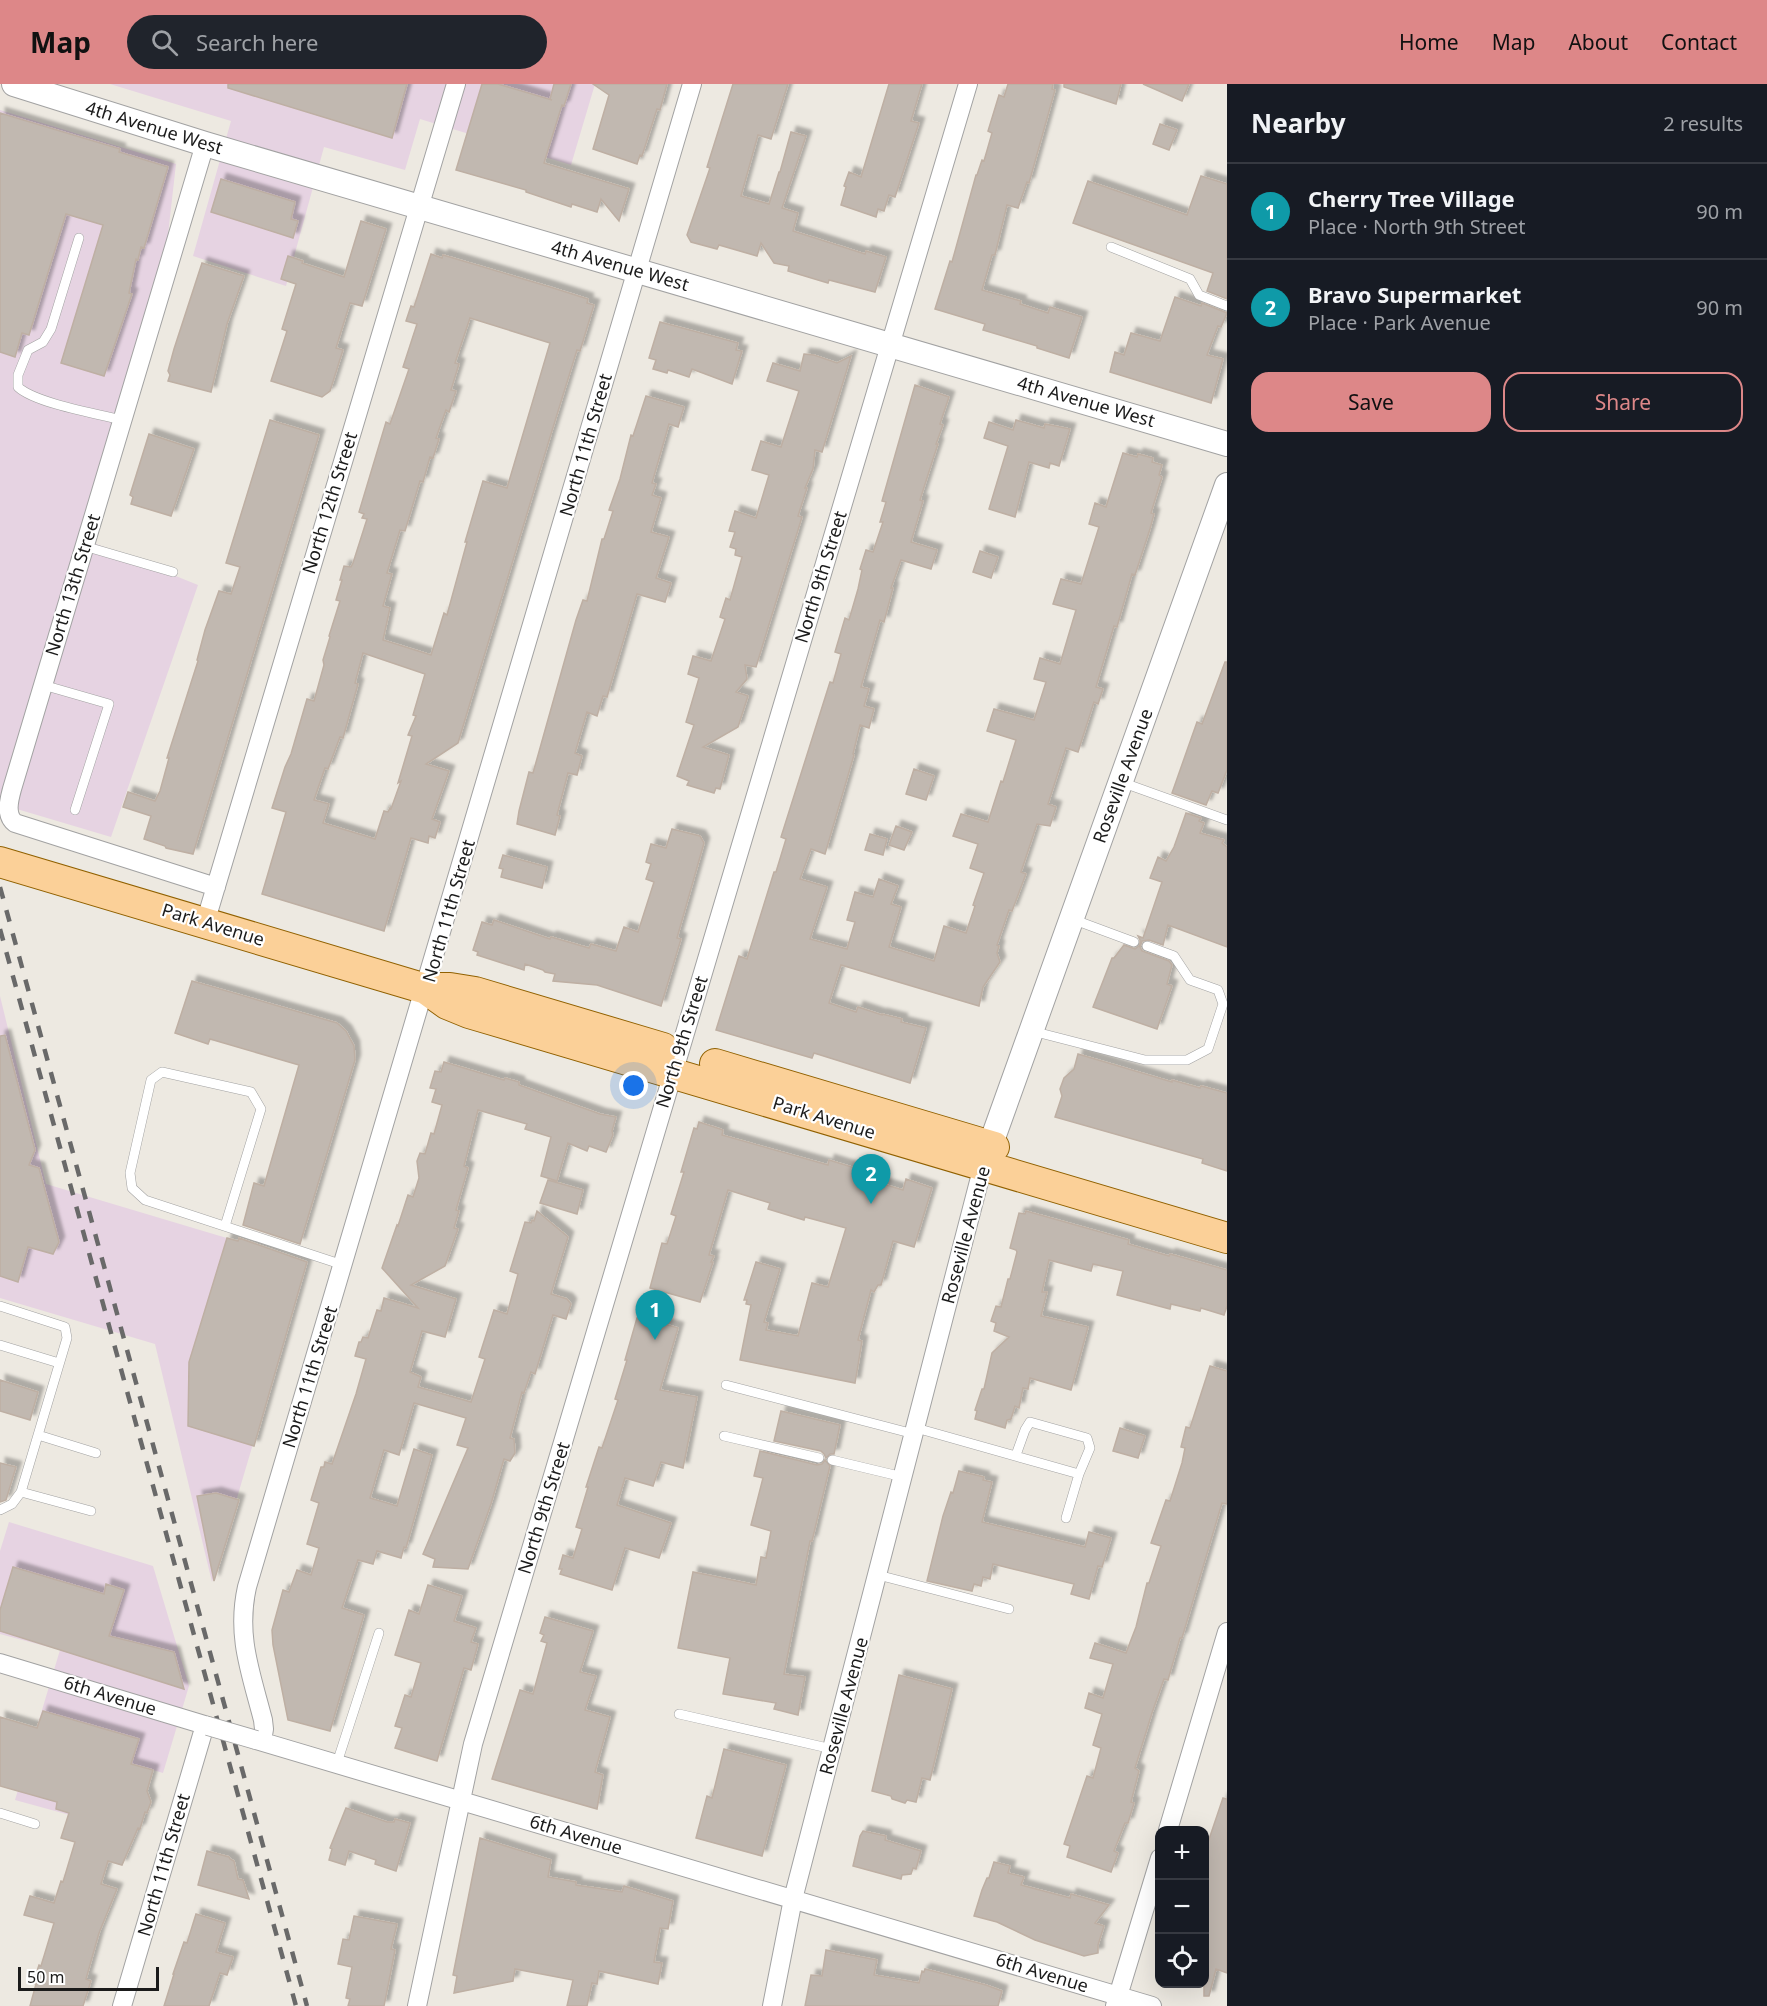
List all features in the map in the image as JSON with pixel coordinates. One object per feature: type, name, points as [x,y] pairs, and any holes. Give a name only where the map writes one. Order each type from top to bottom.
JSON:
[{"type":"main road","name":"Park Avenue","points":[[12,865],[426,989],[450,988],[475,992],[676,1063],[987,1156],[1227,1238]]},
{"type":"main road","name":"Park Avenue","points":[[987,1156],[1227,1216]]},
{"type":"street","name":"4th Avenue West","points":[[14,84],[205,144],[1227,444]]},
{"type":"street","name":"North 12th Street","points":[[205,922],[456,84]]},
{"type":"street","name":"North 11th Street","points":[[259,1740],[264,1729],[243,1636],[245,1598],[692,84]]},
{"type":"street","name":"North 9th Street","points":[[417,2006],[473,1744],[968,84]]},
{"type":"street","name":"North 13th Street","points":[[205,144],[9,801],[10,819],[15,823],[216,886]]},
{"type":"street","name":"Roseville Avenue","points":[[772,2006],[793,1899],[987,1156],[1227,485]]},
{"type":"street","points":[[1169,1826],[1227,1632]]},
{"type":"street","name":"6th Avenue","points":[[0,1664],[793,1899],[1117,2001],[1152,2006]]},
{"type":"street","name":"North 11th Street","points":[[122,2006],[207,1725]]},
{"type":"street","points":[[1117,2001],[1155,1875]]},
{"type":"lane","points":[[79,238],[51,329],[43,342],[28,350],[18,375],[18,387],[24,393],[51,402],[122,420]]},
{"type":"lane","points":[[1111,247],[1190,279],[1199,295],[1227,306]]},
{"type":"lane","points":[[84,546],[173,572]]},
{"type":"lane","points":[[43,685],[109,704],[75,810]]},
{"type":"lane","points":[[1121,782],[1227,820]]},
{"type":"lane","points":[[1072,919],[1134,942]]},
{"type":"lane","points":[[1032,1031],[1144,1060],[1187,1060],[1208,1049],[1223,1004],[1218,990],[1190,980],[1173,956],[1147,946]]},
{"type":"lane","points":[[225,1226],[261,1109],[251,1092],[162,1072],[151,1080],[130,1173],[132,1188],[145,1200],[343,1265]]},
{"type":"lane","points":[[0,1306],[65,1327],[66,1338],[21,1492],[12,1504],[0,1510]]},
{"type":"lane","points":[[0,1345],[59,1363]]},
{"type":"lane","points":[[726,1385],[1016,1455],[1080,1474]]},
{"type":"lane","points":[[1016,1455],[1030,1422],[1087,1438],[1090,1448],[1066,1518]]},
{"type":"lane","points":[[38,1436],[96,1453]]},
{"type":"lane","points":[[724,1436],[819,1458]]},
{"type":"lane","points":[[832,1460],[903,1477]]},
{"type":"lane","points":[[21,1492],[91,1511]]},
{"type":"lane","points":[[878,1575],[1009,1609]]},
{"type":"lane","points":[[337,1764],[379,1633]]},
{"type":"lane","points":[[679,1714],[832,1749]]},
{"type":"lane","points":[[0,1814],[35,1824]]},
{"type":"shaded area","points":[[110,84],[595,84],[571,165],[420,119],[405,170],[324,147],[286,286],[193,256],[231,121]]},
{"type":"shaded area","points":[[0,110],[176,164],[166,252],[94,543],[198,585],[111,837],[0,804]]},
{"type":"shaded area","points":[[0,996],[46,1184],[307,1262],[212,1582],[155,1344],[0,1298]]},
{"type":"shaded area","points":[[9,1522],[153,1566],[189,1686],[163,1773],[98,1753],[77,1817],[15,1800],[60,1650],[0,1634],[0,1551]]},
{"type":"building","points":[[228,84],[407,84],[392,138],[228,88]]},
{"type":"building","points":[[482,84],[498,84],[552,100],[550,99],[554,84],[571,84],[544,163],[629,189],[619,221],[601,199],[597,212],[572,204],[571,207],[526,192],[526,190],[456,170]]},
{"type":"building","points":[[593,84],[667,84],[660,110],[657,109],[642,156],[640,155],[637,164],[593,149],[609,95]]},
{"type":"building","points":[[733,84],[788,84],[771,139],[758,135],[741,196],[769,204],[791,132],[806,136],[782,208],[798,213],[793,231],[865,254],[866,251],[886,257],[875,292],[829,280],[828,283],[788,271],[789,266],[774,263],[761,243],[757,256],[719,245],[717,249],[691,242],[687,235],[710,168],[707,167]]},
{"type":"building","points":[[889,84],[922,84],[911,121],[919,123],[895,197],[889,195],[884,211],[878,209],[876,217],[841,205],[849,172],[861,177]]},
{"type":"building","points":[[1008,84],[1053,84],[1052,89],[1055,90],[1029,183],[1027,182],[1018,208],[1007,205],[995,255],[992,255],[982,290],[1021,301],[1020,304],[1048,313],[1050,307],[1082,317],[1069,358],[983,330],[985,324],[935,309],[950,261],[952,262],[976,175],[982,160],[984,161],[992,133],[988,131],[999,95],[1004,97]]},
{"type":"building","points":[[1064,84],[1121,84],[1116,104],[1064,87]]},
{"type":"building","points":[[1143,84],[1189,84],[1182,101]]},
{"type":"building","points":[[0,113],[120,149],[119,152],[168,167],[144,248],[141,247],[138,260],[136,259],[129,293],[132,294],[104,376],[61,363],[103,225],[66,214],[29,335],[22,333],[15,357],[0,352]]},
{"type":"building","points":[[1160,124],[1177,130],[1169,150],[1153,144]]},
{"type":"building","points":[[1201,176],[1227,184],[1227,299],[1207,291],[1213,273],[1073,223],[1088,181],[1187,215]]},
{"type":"building","points":[[221,179],[295,202],[291,219],[298,221],[293,238],[211,212]]},
{"type":"building","points":[[361,221],[386,229],[362,306],[350,303],[336,348],[343,350],[330,391],[322,397],[271,381],[287,331],[282,329],[296,284],[281,279],[288,256],[344,277]]},
{"type":"building","points":[[431,254],[442,258],[443,255],[550,287],[588,299],[587,303],[594,305],[580,351],[577,350],[458,743],[426,764],[449,771],[432,819],[440,822],[435,838],[429,836],[428,843],[411,838],[384,931],[262,894],[286,812],[272,808],[307,699],[314,701],[329,636],[340,601],[336,600],[344,566],[351,567],[353,563],[367,519],[362,518],[364,514],[359,512],[386,422],[390,424],[409,369],[403,367],[417,324],[406,321],[411,306],[414,307]],"holes":[[[470,318],[550,343],[507,488],[483,481],[447,615],[444,613],[431,655],[383,640],[390,608],[383,606],[392,574],[387,573],[400,530],[405,531],[420,481],[423,482],[430,457],[433,458],[439,439],[436,438],[456,391],[451,390],[459,364],[455,363]],[[363,653],[425,674],[413,715],[416,716],[408,735],[412,736],[398,783],[401,781],[391,809],[388,812],[384,811],[375,839],[323,823],[329,804],[314,800],[325,768],[328,769],[340,737],[343,738],[358,684],[355,683]]]},
{"type":"building","points":[[202,263],[244,276],[227,324],[211,392],[168,381],[170,375],[168,371],[174,349]]},
{"type":"building","points":[[1175,297],[1201,306],[1202,303],[1227,313],[1221,327],[1218,326],[1207,355],[1223,359],[1211,403],[1110,372],[1115,352],[1124,355],[1131,333],[1160,341]]},
{"type":"building","points":[[660,322],[738,343],[736,350],[742,351],[732,384],[692,369],[689,377],[668,370],[667,373],[653,369],[656,360],[649,358]]},
{"type":"building","points":[[804,354],[837,363],[851,356],[822,452],[815,450],[813,469],[805,488],[807,488],[798,516],[802,517],[756,667],[745,665],[747,679],[736,692],[748,696],[738,727],[703,747],[729,755],[720,789],[716,788],[714,793],[687,785],[689,781],[677,776],[694,725],[686,722],[699,678],[688,674],[693,656],[711,661],[725,619],[720,617],[726,598],[730,600],[742,557],[735,555],[736,549],[730,547],[735,532],[729,531],[735,511],[756,518],[769,475],[752,470],[761,441],[781,447],[799,391],[767,381],[773,363],[800,371]]},
{"type":"building","points":[[915,385],[949,397],[940,424],[943,425],[936,444],[938,444],[920,500],[923,501],[911,542],[937,550],[931,569],[901,560],[891,588],[893,588],[884,622],[880,620],[861,687],[869,689],[864,706],[874,709],[869,728],[860,725],[854,755],[825,854],[811,849],[800,879],[827,887],[810,939],[847,949],[855,922],[847,920],[855,892],[873,897],[879,879],[898,886],[891,904],[901,907],[889,947],[934,961],[944,926],[966,933],[984,873],[970,868],[978,844],[953,836],[961,814],[988,822],[1016,740],[987,731],[994,709],[1034,720],[1046,682],[1034,679],[1040,658],[1060,664],[1076,610],[1053,604],[1061,579],[1081,584],[1099,527],[1089,524],[1095,503],[1106,507],[1123,453],[1153,458],[1152,462],[1162,465],[1159,475],[1162,477],[1151,513],[1154,514],[1150,529],[1135,575],[1132,574],[1117,627],[1114,626],[1096,687],[1103,689],[1098,704],[1094,702],[1078,752],[1066,748],[1048,804],[1056,807],[1050,826],[1037,824],[1021,872],[1026,874],[1012,911],[1009,910],[997,945],[1000,962],[983,987],[979,1006],[841,965],[829,1003],[856,1012],[858,1007],[926,1028],[910,1083],[814,1053],[812,1058],[716,1030],[739,956],[747,959],[774,872],[776,872],[786,839],[781,837],[841,654],[835,652],[845,618],[849,620],[866,550],[873,552],[883,522],[880,522],[886,502],[882,501]]},
{"type":"building","points":[[646,396],[684,407],[678,427],[669,424],[652,483],[656,484],[652,495],[661,498],[651,532],[669,537],[656,578],[671,583],[665,602],[637,594],[607,697],[603,696],[597,716],[587,712],[575,753],[582,756],[577,775],[568,773],[557,815],[560,816],[555,835],[517,824],[519,811],[529,772],[533,773],[576,620],[583,600],[587,601],[602,539],[604,539],[613,511],[609,510],[620,479],[631,435],[633,436]]},
{"type":"building","points":[[270,420],[319,435],[193,854],[166,848],[144,839],[151,816],[123,807],[128,792],[155,801],[160,791],[169,758],[167,758],[198,661],[205,630],[219,591],[231,594],[240,567],[226,563]]},
{"type":"building","points":[[1016,420],[1044,428],[1045,424],[1070,429],[1059,466],[1050,463],[1049,468],[1029,462],[1015,517],[989,509],[1008,446],[984,438],[989,422],[1013,430]]},
{"type":"building","points":[[149,434],[194,449],[171,516],[131,504],[133,497],[130,495]]},
{"type":"building","points":[[980,551],[998,557],[991,578],[973,572]]},
{"type":"building","points":[[1225,662],[1227,662],[1227,770],[1218,793],[1212,791],[1206,805],[1172,793],[1197,722],[1202,724]]},
{"type":"building","points":[[914,769],[934,776],[926,800],[906,794]]},
{"type":"building","points":[[1186,813],[1201,818],[1199,821],[1204,823],[1200,833],[1224,840],[1222,843],[1227,847],[1227,947],[1168,925],[1163,945],[1149,940],[1142,941],[1140,947],[1142,951],[1169,961],[1172,965],[1167,984],[1172,986],[1157,1029],[1093,1007],[1112,958],[1124,945],[1135,949],[1140,945],[1138,936],[1143,938],[1162,882],[1150,878],[1158,857],[1166,861],[1174,847]]},
{"type":"building","points":[[896,826],[912,832],[904,850],[889,845]]},
{"type":"building","points":[[672,829],[700,836],[704,843],[677,938],[681,939],[661,1006],[597,985],[553,981],[555,974],[525,964],[524,970],[477,955],[478,952],[473,950],[482,922],[492,925],[494,920],[550,939],[551,937],[589,948],[591,944],[616,951],[624,927],[638,932],[654,882],[646,879],[651,864],[646,862],[651,844],[666,848]]},
{"type":"building","points":[[870,834],[887,839],[883,855],[865,850]]},
{"type":"building","points":[[503,855],[547,867],[542,888],[501,877],[503,869],[499,868]]},
{"type":"building","points":[[192,981],[337,1023],[346,1031],[354,1046],[355,1060],[300,1244],[243,1225],[254,1183],[264,1186],[299,1065],[210,1039],[208,1044],[175,1033]]},
{"type":"building","points":[[5,1035],[35,1150],[29,1165],[39,1168],[59,1242],[53,1254],[28,1247],[18,1282],[0,1276],[0,1036]]},
{"type":"building","points":[[1078,1054],[1172,1082],[1172,1080],[1227,1093],[1227,1171],[1202,1163],[1203,1159],[1055,1117],[1062,1096],[1060,1089],[1064,1078],[1074,1069]]},
{"type":"building","points":[[444,1062],[504,1080],[505,1078],[519,1082],[519,1085],[600,1114],[616,1117],[613,1135],[606,1152],[589,1146],[587,1151],[568,1143],[557,1181],[541,1176],[551,1137],[525,1129],[527,1124],[478,1110],[464,1166],[468,1168],[456,1210],[459,1211],[454,1228],[458,1229],[445,1266],[411,1285],[456,1299],[445,1337],[422,1331],[410,1372],[421,1377],[418,1387],[471,1402],[485,1359],[479,1357],[494,1310],[507,1314],[518,1274],[510,1271],[525,1222],[534,1221],[537,1211],[568,1237],[551,1294],[567,1299],[571,1304],[566,1319],[553,1315],[535,1374],[531,1372],[524,1393],[522,1392],[510,1438],[514,1439],[515,1453],[510,1461],[504,1459],[468,1569],[433,1567],[435,1559],[423,1554],[468,1448],[457,1445],[466,1418],[414,1403],[399,1455],[384,1450],[370,1498],[397,1506],[414,1449],[432,1455],[406,1548],[404,1547],[401,1558],[377,1551],[373,1564],[358,1560],[342,1608],[364,1615],[330,1731],[288,1720],[272,1630],[283,1590],[289,1592],[297,1570],[311,1575],[319,1548],[307,1544],[319,1503],[311,1500],[321,1467],[324,1467],[325,1462],[332,1464],[356,1394],[366,1359],[355,1356],[359,1342],[363,1337],[368,1338],[377,1310],[381,1311],[384,1298],[418,1308],[382,1268],[408,1195],[413,1197],[419,1178],[417,1161],[420,1153],[425,1154],[431,1133],[434,1134],[442,1105],[432,1102],[436,1089],[430,1088],[435,1071],[441,1072]]},
{"type":"building","points":[[699,1122],[723,1130],[722,1135],[828,1165],[829,1160],[855,1168],[853,1175],[903,1190],[906,1179],[932,1188],[914,1247],[893,1241],[881,1285],[878,1285],[874,1292],[871,1290],[858,1340],[862,1341],[855,1383],[740,1360],[751,1305],[746,1304],[747,1300],[744,1300],[756,1262],[780,1269],[764,1322],[768,1323],[766,1330],[798,1336],[812,1283],[828,1287],[846,1228],[805,1217],[804,1220],[768,1209],[770,1203],[728,1190],[709,1255],[714,1256],[711,1262],[713,1262],[700,1302],[650,1288],[662,1243],[667,1244],[676,1216],[671,1214],[684,1172],[681,1172],[694,1128],[697,1129]]},
{"type":"building","points":[[548,1180],[583,1190],[577,1214],[540,1203]]},
{"type":"building","points":[[1026,1211],[1129,1240],[1128,1244],[1227,1270],[1227,1306],[1224,1315],[1201,1308],[1200,1311],[1171,1304],[1170,1309],[1117,1295],[1123,1271],[1093,1264],[1091,1271],[1049,1260],[1042,1292],[1047,1292],[1041,1316],[1088,1327],[1071,1390],[1030,1378],[1028,1389],[1023,1388],[1019,1408],[1015,1406],[1005,1428],[975,1419],[977,1411],[975,1410],[982,1389],[984,1389],[992,1353],[1009,1337],[994,1331],[996,1323],[991,1321],[996,1306],[1001,1307],[1017,1252],[1010,1248],[1019,1213],[1025,1214]]},
{"type":"building","points":[[227,1238],[238,1241],[239,1238],[307,1262],[254,1446],[188,1426],[189,1362]]},
{"type":"building","points":[[641,1317],[678,1328],[660,1390],[697,1397],[683,1468],[661,1462],[653,1486],[625,1478],[617,1505],[671,1523],[659,1558],[625,1548],[612,1590],[560,1574],[562,1569],[559,1569],[563,1555],[573,1558],[582,1529],[576,1527],[588,1487],[586,1487],[618,1400],[615,1399],[627,1360],[625,1360],[637,1318]]},
{"type":"building","points":[[1210,1366],[1227,1371],[1227,1504],[1222,1503],[1168,1680],[1164,1679],[1152,1713],[1135,1768],[1139,1771],[1131,1802],[1134,1803],[1128,1823],[1125,1823],[1114,1851],[1118,1853],[1111,1872],[1067,1857],[1070,1846],[1064,1844],[1087,1776],[1093,1778],[1101,1748],[1093,1745],[1102,1714],[1085,1708],[1089,1693],[1103,1698],[1113,1664],[1090,1658],[1095,1643],[1126,1653],[1136,1627],[1147,1583],[1149,1583],[1161,1546],[1151,1543],[1166,1500],[1170,1501],[1182,1463],[1185,1448],[1181,1447],[1186,1427],[1190,1428]]},
{"type":"building","points":[[0,1380],[38,1392],[30,1420],[0,1411]]},
{"type":"building","points":[[781,1411],[840,1425],[834,1454],[826,1458],[821,1451],[774,1441]]},
{"type":"building","points":[[1120,1428],[1145,1436],[1138,1458],[1113,1451]]},
{"type":"building","points":[[760,1451],[817,1465],[822,1464],[825,1460],[830,1466],[812,1541],[810,1541],[784,1674],[805,1677],[798,1715],[774,1709],[776,1703],[723,1694],[730,1658],[678,1648],[693,1572],[756,1585],[761,1557],[766,1558],[771,1531],[751,1525],[763,1478],[754,1476]]},
{"type":"building","points":[[0,1463],[16,1467],[6,1500],[0,1502]]},
{"type":"building","points":[[959,1471],[984,1477],[983,1480],[992,1482],[982,1522],[1085,1547],[1089,1532],[1111,1538],[1102,1567],[1098,1566],[1089,1599],[1071,1594],[1074,1584],[993,1564],[990,1579],[983,1577],[981,1586],[974,1584],[972,1591],[927,1581],[943,1516]]},
{"type":"building","points":[[216,1493],[239,1500],[214,1581],[197,1496]]},
{"type":"building","points":[[13,1567],[104,1594],[106,1584],[124,1590],[109,1636],[174,1652],[184,1689],[0,1631],[0,1610]]},
{"type":"building","points":[[428,1585],[462,1596],[454,1621],[476,1628],[471,1642],[478,1644],[471,1670],[464,1668],[437,1761],[395,1748],[402,1728],[395,1726],[405,1695],[411,1697],[421,1663],[395,1655],[409,1610],[419,1614]]},
{"type":"building","points":[[545,1617],[593,1631],[580,1672],[596,1676],[585,1710],[610,1717],[595,1772],[603,1775],[597,1809],[492,1779],[520,1690],[533,1694],[547,1643],[541,1641],[544,1635],[540,1633]]},
{"type":"building","points":[[899,1675],[952,1689],[930,1780],[922,1778],[916,1802],[907,1800],[905,1803],[872,1791]]},
{"type":"building","points":[[43,1711],[139,1739],[131,1764],[153,1770],[147,1791],[151,1802],[140,1829],[138,1828],[122,1865],[108,1861],[101,1884],[117,1889],[99,1933],[86,1979],[91,1981],[83,2006],[30,2006],[36,1984],[33,1983],[39,1965],[41,1966],[54,1923],[24,1915],[30,1896],[54,1903],[75,1842],[61,1838],[69,1813],[56,1809],[57,1802],[0,1786],[0,1717],[37,1728]]},
{"type":"building","points":[[724,1749],[786,1765],[762,1856],[696,1838],[707,1796],[712,1798]]},
{"type":"building","points":[[1223,1798],[1227,1799],[1227,1973],[1216,1969],[1209,1996],[1204,1996],[1204,1988],[1209,1988],[1209,1839]]},
{"type":"building","points":[[346,1808],[387,1822],[394,1822],[395,1819],[410,1823],[396,1871],[375,1864],[376,1860],[349,1851],[345,1865],[329,1860],[332,1849],[330,1848]]},
{"type":"building","points":[[863,1831],[886,1836],[885,1840],[921,1851],[916,1869],[913,1868],[911,1874],[902,1875],[901,1879],[853,1866]]},
{"type":"building","points":[[480,1838],[551,1860],[548,1877],[576,1882],[576,1885],[622,1892],[624,1886],[673,1901],[668,1929],[660,1928],[654,1962],[662,1963],[658,1984],[599,1971],[597,1984],[592,1983],[587,2006],[567,2006],[573,1980],[515,1969],[513,1981],[454,1993],[457,1976],[453,1975]]},
{"type":"building","points":[[207,1851],[229,1857],[234,1861],[238,1879],[243,1880],[249,1899],[198,1885]]},
{"type":"building","points":[[994,1862],[1010,1866],[1008,1873],[1024,1877],[1021,1885],[1070,1898],[1071,1894],[1109,1905],[1095,1923],[1104,1926],[1098,1953],[1084,1956],[1035,1940],[997,1922],[974,1916]]},
{"type":"building","points":[[196,1914],[225,1923],[216,1952],[233,1957],[227,1975],[220,1973],[209,2006],[164,2006],[184,1942],[187,1943]]},
{"type":"building","points":[[354,1916],[397,1924],[391,1949],[395,1950],[384,2006],[348,2006],[350,1999],[346,1998],[352,1967],[338,1964],[343,1939],[349,1940]]},
{"type":"building","points":[[826,1950],[877,1960],[874,1975],[919,1983],[922,1971],[924,1972],[925,1969],[986,1985],[1002,1991],[998,2006],[805,2006],[811,1975],[822,1976]]},
{"type":"railway","points":[[0,887],[307,2006]]},
{"type":"railway","points":[[0,929],[296,2006]]},
{"type":"place","name":"Bravo Supermarket","points":[[871,1204]]},
{"type":"place","name":"Cherry Tree Village","points":[[655,1340]]}]
